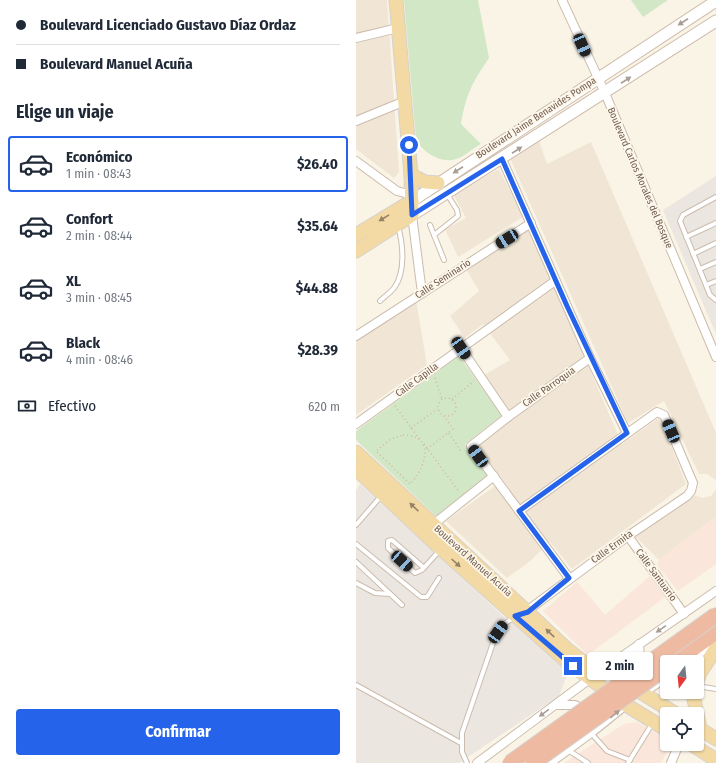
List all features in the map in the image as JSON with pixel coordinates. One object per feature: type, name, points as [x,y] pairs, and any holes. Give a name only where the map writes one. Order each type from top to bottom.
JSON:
[{"type":"highway","points":[[510,763],[716,615]]},
{"type":"highway","points":[[684,655],[716,632]]},
{"type":"highway","points":[[533,763],[660,672]]},
{"type":"main road","points":[[396,0],[411,175],[412,215]]},
{"type":"main road","points":[[411,175],[425,182],[438,183]]},
{"type":"main road","name":"Boulevard Jaime Benavides Pompa","points":[[356,235],[412,198]]},
{"type":"main road","name":"Boulevard Jaime Benavides Pompa","points":[[356,251],[412,215]]},
{"type":"main road","name":"Boulevard Manuel Acuña","points":[[356,452],[387,490],[428,529],[528,612],[577,657],[585,663],[617,675],[642,694],[664,707]]},
{"type":"main road","name":"Boulevard Manuel Acuña","points":[[356,469],[387,490]]},
{"type":"main road","name":"Boulevard Manuel Acuña","points":[[445,544],[515,616],[565,660],[626,705],[660,726]]},
{"type":"main road","points":[[704,667],[716,648]]},
{"type":"main road","points":[[704,732],[716,739]]},
{"type":"main road","points":[[702,751],[716,760]]},
{"type":"street","name":"Boulevard Carlos Morales del Bosque","points":[[562,0],[605,93],[716,356]]},
{"type":"street","name":"Boulevard Jaime Benavides Pompa","points":[[412,198],[438,183],[716,1]]},
{"type":"street","name":"Boulevard Jaime Benavides Pompa","points":[[412,215],[502,159],[716,21]]},
{"type":"street","points":[[356,38],[398,28]]},
{"type":"street","points":[[356,121],[405,101]]},
{"type":"street","points":[[502,159],[590,358],[627,433],[519,511]]},
{"type":"street","points":[[356,161],[397,191],[412,198]]},
{"type":"street","points":[[412,215],[422,293]]},
{"type":"street","name":"Calle Seminario","points":[[356,336],[531,223]]},
{"type":"street","name":"Calle Capilla","points":[[356,424],[555,281]]},
{"type":"street","points":[[461,348],[508,417]]},
{"type":"street","name":"Calle Parroquia","points":[[471,446],[508,417],[590,358]]},
{"type":"street","name":"Calle Ermita","points":[[528,612],[569,578],[687,496],[691,491],[693,483],[664,415],[657,412],[627,433]]},
{"type":"street","points":[[471,446],[569,578]]},
{"type":"street","points":[[428,529],[494,476]]},
{"type":"street","name":"Calle Santuario","points":[[628,536],[684,614]]},
{"type":"street","points":[[477,763],[591,678],[716,591]]},
{"type":"street","points":[[515,616],[528,612]]},
{"type":"street","points":[[698,655],[716,642]]},
{"type":"street","points":[[639,644],[642,664],[651,673],[660,675]]},
{"type":"street","points":[[550,763],[626,705],[660,682]]},
{"type":"street","points":[[556,705],[576,705],[587,712],[591,716],[591,733]]},
{"type":"street","points":[[673,762],[676,751]]},
{"type":"lane","points":[[434,234],[458,216],[457,210],[447,193]]},
{"type":"lane","points":[[716,197],[681,217],[680,224],[706,285],[712,297],[716,300]]},
{"type":"lane","points":[[686,237],[716,223]]},
{"type":"lane","points":[[380,301],[394,288],[399,277],[402,259],[398,224]]},
{"type":"lane","points":[[430,225],[444,260]]},
{"type":"lane","points":[[693,254],[716,243]]},
{"type":"lane","points":[[700,269],[716,262]]},
{"type":"lane","points":[[706,285],[716,281]]},
{"type":"lane","points":[[356,525],[387,490]]},
{"type":"lane","points":[[424,568],[392,540],[388,541],[388,548],[413,572],[417,573],[424,568],[445,544]]},
{"type":"lane","points":[[356,544],[421,597],[427,597],[439,578]]},
{"type":"lane","points":[[356,562],[402,605]]},
{"type":"lane","points":[[356,583],[375,593],[390,594]]},
{"type":"lane","points":[[467,763],[463,757],[461,743],[462,733],[493,643],[504,624],[515,616]]},
{"type":"lane","points":[[356,685],[461,743]]},
{"type":"lane","points":[[704,687],[716,689]]},
{"type":"lane","points":[[591,733],[607,751],[629,762],[654,722]]},
{"type":"lane","points":[[567,750],[588,763]]},
{"type":"path","points":[[432,369],[442,399]]},
{"type":"path","points":[[453,429],[444,416],[439,412],[438,404],[442,399],[452,399],[480,376]]},
{"type":"path","points":[[390,399],[465,500]]},
{"type":"path","points":[[444,416],[450,415],[455,411],[456,405],[452,399]]},
{"type":"path","points":[[411,428],[438,408]]},
{"type":"path","points":[[427,449],[456,427]]},
{"type":"path","points":[[449,433],[461,451],[471,446]]},
{"type":"path","points":[[410,435],[422,443],[425,453],[424,464],[420,473],[410,484],[376,451],[396,436],[410,435]]},
{"type":"shaded area","points":[[356,0],[387,0],[399,172],[394,178],[356,149]]},
{"type":"shaded area","points":[[539,141],[547,164],[591,142],[716,433],[716,480],[707,474],[699,474],[664,401],[628,423],[510,158]]},
{"type":"shaded area","points":[[499,169],[523,217],[458,257],[445,229],[466,218],[453,194]]},
{"type":"shaded area","points":[[716,176],[716,334],[663,210]]},
{"type":"shaded area","points":[[528,227],[622,444],[660,417],[686,484],[572,569],[550,542],[529,562],[507,578],[446,521],[501,482],[475,447],[514,418],[484,375],[510,360],[483,324],[465,338],[450,316],[479,291],[466,269]]},
{"type":"shaded area","points":[[416,300],[427,365],[356,415],[356,340]]},
{"type":"shaded area","points":[[360,484],[502,615],[555,655],[567,675],[559,696],[459,763],[356,763],[356,491]]},
{"type":"shaded area","points":[[716,489],[716,516],[659,560],[636,537],[695,495],[702,498],[711,496]]},
{"type":"shaded area","points":[[716,516],[716,564],[678,591],[657,565],[659,560]]},
{"type":"shaded area","points":[[650,576],[665,597],[588,655],[543,611],[577,582],[605,615]]},
{"type":"shaded area","points":[[637,722],[660,735],[660,751],[667,751],[661,763],[564,763],[624,724]]},
{"type":"green space","points":[[404,0],[478,0],[489,58],[470,89],[461,124],[481,144],[456,159],[444,160],[433,156],[419,144],[416,139]]},
{"type":"green space","points":[[631,0],[668,0],[643,17]]},
{"type":"green space","points":[[459,356],[502,415],[465,444],[488,476],[436,516],[356,440],[356,431]]},
{"type":"route","points":[[409,145],[412,215],[502,159],[590,358],[627,433],[519,511],[569,578],[528,612],[515,616],[573,666]]}]
